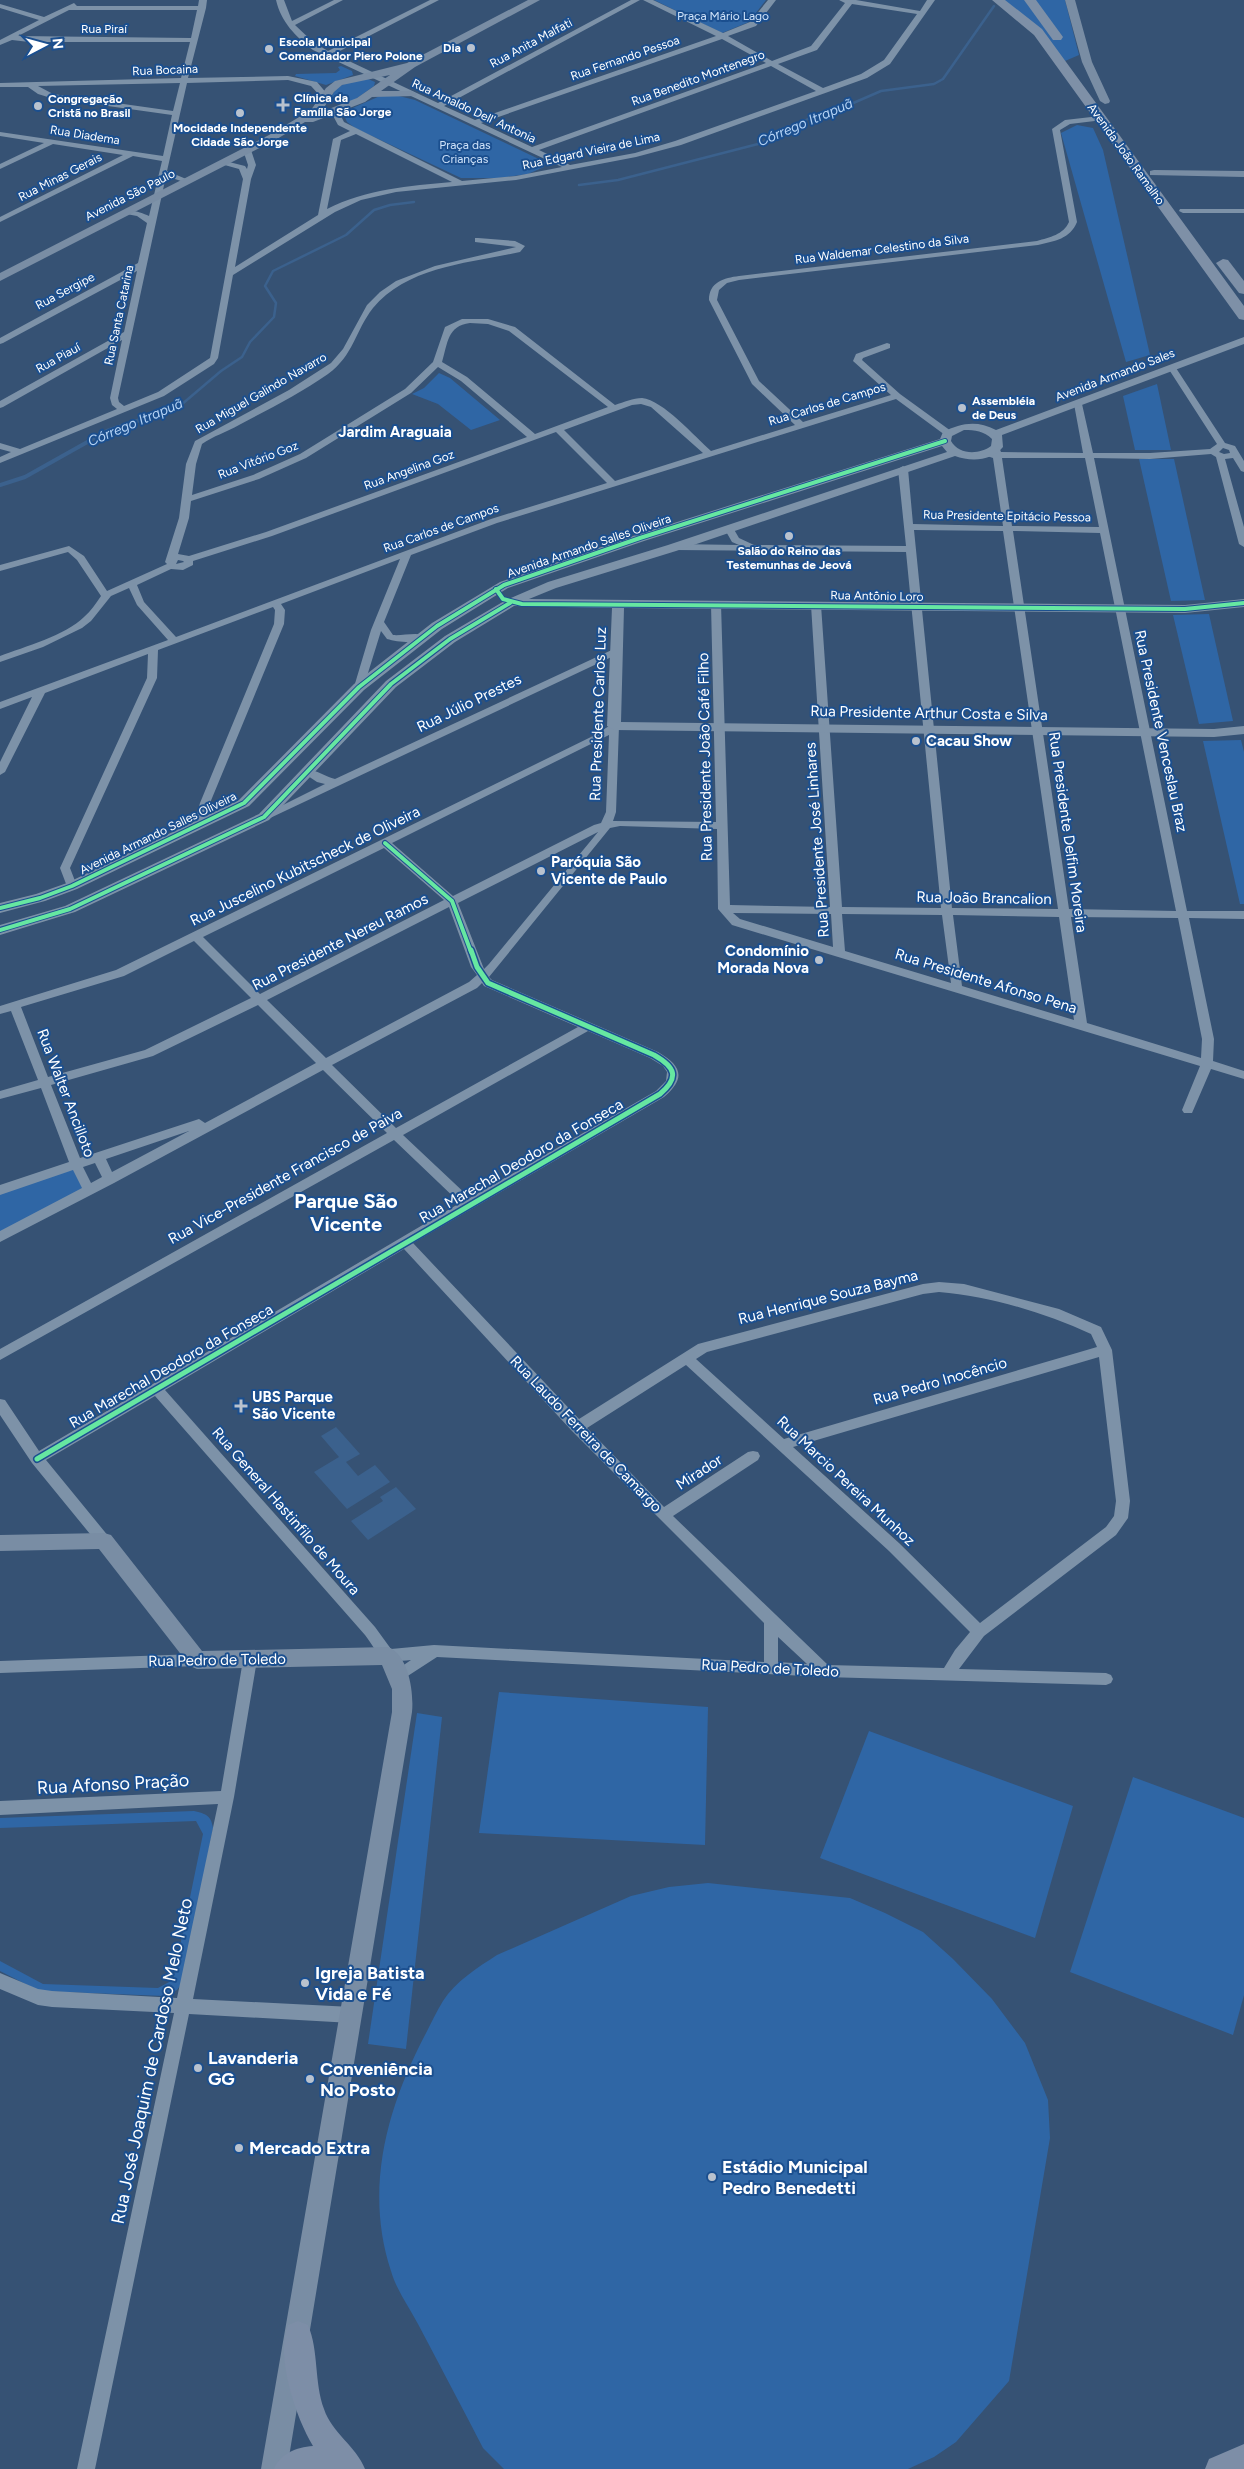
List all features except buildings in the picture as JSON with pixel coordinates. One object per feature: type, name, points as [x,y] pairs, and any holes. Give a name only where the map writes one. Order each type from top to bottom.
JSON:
[{"type":"highway","name":"Avenida João Ramalho","points":[[999,0],[1038,32],[1244,316]]},
{"type":"highway","name":"Avenida João Ramalho","points":[[1030,0],[1105,101],[1154,173],[1244,290]]},
{"type":"main road","name":"Avenida São Paulo","points":[[0,278],[272,137],[312,118],[356,103],[385,81],[411,65],[535,0]]},
{"type":"main road","name":"Avenida João Ramalho","points":[[1070,0],[1087,62],[1105,101]]},
{"type":"main road","name":"Avenida São Paulo","points":[[272,137],[315,112],[324,97],[343,81],[384,73],[411,65]]},
{"type":"main road","points":[[370,94],[412,94]]},
{"type":"main road","points":[[324,97],[334,110]]},
{"type":"main road","points":[[312,118],[330,120],[341,124]]},
{"type":"main road","points":[[1154,173],[1244,174]]},
{"type":"main road","points":[[0,1543],[104,1541],[197,1660]]},
{"type":"main road","points":[[274,2469],[298,2336],[404,1698],[400,1675],[388,1656]]},
{"type":"main road","name":"Rua Pedro de Toledo","points":[[197,1660],[388,1656]]},
{"type":"main road","points":[[298,2336],[306,2403],[318,2429],[334,2453],[351,2469]]},
{"type":"main road","points":[[1219,2469],[1244,2458]]},
{"type":"main road","points":[[288,2469],[296,2463],[308,2459],[345,2469]]},
{"type":"street","points":[[0,43],[14,38],[83,0]]},
{"type":"street","points":[[280,0],[283,12],[290,24],[340,0]]},
{"type":"street","points":[[327,54],[435,0]]},
{"type":"street","name":"Rua Anita Malfati","points":[[438,106],[636,0]]},
{"type":"street","points":[[647,0],[722,36],[822,91]]},
{"type":"street","name":"Rua Fernando Pessoa","points":[[474,124],[754,24],[772,0]]},
{"type":"street","points":[[840,0],[922,13]]},
{"type":"street","name":"Rua Edgard Vieira de Lima","points":[[230,274],[348,202],[396,190],[516,178],[636,155],[678,144],[822,91],[880,68],[888,62],[931,0]]},
{"type":"street","name":"Rua Benedito Montenegro","points":[[532,150],[814,48],[850,1]]},
{"type":"street","points":[[68,8],[202,4]]},
{"type":"street","name":"Rua Santa Catarina","points":[[123,409],[115,404],[114,398],[157,196],[178,114],[202,4]]},
{"type":"street","points":[[0,6],[45,20]]},
{"type":"street","name":"Rua Arnaldo Dell' Antonia","points":[[290,24],[300,36],[327,54],[568,167]]},
{"type":"street","name":"Rua Piraí","points":[[14,38],[29,40],[194,40]]},
{"type":"street","name":"Rua Bocaina","points":[[0,86],[295,79],[314,84],[324,97]]},
{"type":"street","points":[[31,85],[51,96],[178,114]]},
{"type":"street","points":[[334,110],[341,124],[462,184]]},
{"type":"street","name":"Rua Waldemar Celestino da Silva","points":[[801,425],[760,388],[752,377],[713,300],[712,293],[717,286],[724,280],[1038,243],[1057,238],[1069,231],[1074,216],[1056,129],[1068,122],[1100,118]]},
{"type":"street","points":[[322,217],[337,139],[356,131]]},
{"type":"street","name":"Rua Diadema","points":[[0,134],[167,159]]},
{"type":"street","points":[[0,168],[52,142]]},
{"type":"street","points":[[0,460],[161,394],[197,373],[214,358],[247,179],[252,164],[247,150]]},
{"type":"street","name":"Rua Minas Gerais","points":[[0,220],[131,154]]},
{"type":"street","points":[[224,162],[242,168],[247,179]]},
{"type":"street","points":[[164,173],[187,181]]},
{"type":"street","points":[[326,195],[332,200],[348,202]]},
{"type":"street","points":[[1183,211],[1244,211]]},
{"type":"street","points":[[125,213],[140,214],[151,223]]},
{"type":"street","name":"Rua Miguel Galindo Navarro","points":[[171,563],[188,498],[191,464],[198,443],[278,400],[337,363],[350,348],[369,309],[384,293],[428,271],[517,250],[521,246],[515,242],[478,240]]},
{"type":"street","name":"Rua Sergipe","points":[[0,340],[143,264]]},
{"type":"street","name":"Rua Vitório Goz","points":[[188,498],[263,474],[326,444],[408,392],[437,363],[446,333],[452,326],[467,321],[496,323],[512,329],[614,408]]},
{"type":"street","name":"Rua Piauí","points":[[0,405],[128,334]]},
{"type":"street","name":"Avenida Armando Sales","points":[[995,434],[1244,340]]},
{"type":"street","points":[[887,346],[859,356],[857,361],[946,437],[950,449],[957,452],[978,455],[1089,456],[1217,454],[1226,457],[1238,451]]},
{"type":"street","points":[[437,363],[464,379],[534,438]]},
{"type":"street","points":[[1172,368],[1222,445],[1238,451]]},
{"type":"street","name":"Rua Carlos de Campos","points":[[0,706],[494,521],[897,396]]},
{"type":"street","name":"Rua Angelina Goz","points":[[171,563],[176,568],[186,566],[190,563],[186,558],[269,534],[637,401],[654,405],[709,454]]},
{"type":"street","name":"Rua Presidente Venceslau Braz","points":[[1078,404],[1184,915],[1208,1039],[1207,1064]]},
{"type":"street","name":"Avenida Armando Salles Oliveira","points":[[0,908],[40,898],[72,886],[238,806],[250,798],[359,687],[423,637],[496,589],[516,580],[946,437],[955,429],[970,426],[985,429],[995,434]]},
{"type":"street","points":[[558,429],[613,484]]},
{"type":"street","points":[[995,434],[999,441],[997,454]]},
{"type":"street","points":[[1222,445],[1215,448],[1244,544]]},
{"type":"street","points":[[0,446],[22,452]]},
{"type":"street","points":[[1238,451],[1244,469]]},
{"type":"street","name":"Avenida Armando Salles Oliveira","points":[[0,930],[65,911],[264,817],[309,772],[373,702],[408,670],[450,639],[510,603],[540,590],[675,547],[957,452]]},
{"type":"street","name":"Rua Presidente Delfim Moreira","points":[[997,454],[1081,1025]]},
{"type":"street","points":[[903,470],[947,912],[957,988]]},
{"type":"street","name":"Rua Presidente Epitácio Pessoa","points":[[909,527],[1104,530]]},
{"type":"street","points":[[729,528],[735,540],[756,547]]},
{"type":"street","name":"Rua Miguel Galindo Navarro","points":[[178,539],[186,558]]},
{"type":"street","points":[[675,547],[911,549]]},
{"type":"street","points":[[0,568],[52,552],[70,549],[80,558],[96,586],[106,595]]},
{"type":"street","points":[[359,687],[374,636],[408,552]]},
{"type":"street","points":[[0,659],[40,644],[79,626],[88,619],[106,595],[132,584],[171,563]]},
{"type":"street","points":[[516,580],[530,583],[546,597],[558,603]]},
{"type":"street","points":[[132,584],[140,603],[174,641]]},
{"type":"street","points":[[496,589],[498,595],[510,603]]},
{"type":"street","points":[[217,840],[199,824],[205,803],[279,624],[280,610],[275,603]]},
{"type":"street","name":"Rua Antônio Loro","points":[[510,603],[1198,608],[1244,603]]},
{"type":"street","name":"Rua Presidente Carlos Luz","points":[[606,825],[611,812],[618,603]]},
{"type":"street","name":"Rua Presidente João Café Filho","points":[[716,604],[724,909]]},
{"type":"street","name":"Rua Presidente José Linhares","points":[[816,605],[839,952]]},
{"type":"street","points":[[380,623],[390,637],[403,639],[423,637]]},
{"type":"street","points":[[72,886],[65,868],[152,678],[153,649]]},
{"type":"street","name":"Rua Júlio Prestes","points":[[264,817],[616,651]]},
{"type":"street","points":[[0,772],[41,690]]},
{"type":"street","name":"Rua Presidente Arthur Costa e Silva","points":[[614,726],[1214,733],[1244,730]]},
{"type":"street","name":"Rua Juscelino Kubitscheck de Oliveira","points":[[0,1010],[114,976],[597,738],[614,726]]},
{"type":"street","points":[[309,772],[321,780],[336,783]]},
{"type":"street","name":"Rua Presidente Nereu Ramos","points":[[0,1095],[159,1049],[261,1000],[589,831],[606,825],[620,823],[721,826]]},
{"type":"street","points":[[0,1237],[454,996],[483,978],[606,825]]},
{"type":"street","points":[[385,843],[452,901],[483,978]]},
{"type":"street","points":[[561,846],[574,849],[582,857]]},
{"type":"street","name":"Rua João Brancalion","points":[[724,909],[1244,916]]},
{"type":"street","name":"Rua Presidente Afonso Pena","points":[[724,909],[736,922],[1244,1075]]},
{"type":"street","points":[[196,937],[394,1133],[469,1204]]},
{"type":"street","name":"Rua Marechal Deodoro da Fonseca","points":[[37,1459],[406,1243],[469,1204],[660,1094],[672,1083],[674,1073],[664,1061],[495,986],[483,978]]},
{"type":"street","name":"Rua Walter Ancilloto","points":[[15,1006],[76,1164],[89,1190]]},
{"type":"street","name":"Rua Vice-Presidente Francisco de Paiva","points":[[0,1355],[586,1027]]},
{"type":"street","points":[[1188,1110],[1207,1064]]},
{"type":"street","points":[[0,1190],[232,1113]]},
{"type":"street","points":[[99,1158],[110,1180]]},
{"type":"street","name":"Rua Laudo Ferreira de Camargo","points":[[406,1243],[577,1427],[663,1515],[771,1622],[825,1670]]},
{"type":"street","name":"Rua Henrique Souza Bayma","points":[[577,1427],[686,1357],[721,1341],[939,1287],[964,1289],[1059,1314],[1090,1328],[1103,1344]]},
{"type":"street","points":[[948,1674],[960,1654],[979,1632],[1111,1531],[1121,1518],[1123,1501],[1103,1344]]},
{"type":"street","name":"Rua Pedro Inocêncio","points":[[784,1444],[1103,1344]]},
{"type":"street","name":"Rua Marcio Pereira Munhoz","points":[[686,1357],[784,1444],[979,1632]]},
{"type":"street","name":"Rua General Hastinfilo de Moura","points":[[157,1389],[370,1631],[388,1656]]},
{"type":"street","points":[[0,1404],[37,1459],[104,1541]]},
{"type":"street","name":"Mirador","points":[[663,1515],[753,1456]]},
{"type":"street","points":[[771,1622],[771,1668]]},
{"type":"street","points":[[400,1675],[434,1652]]},
{"type":"street","name":"Rua Pedro de Toledo","points":[[388,1656],[434,1652],[771,1668],[1106,1679]]},
{"type":"street","name":"Rua Pedro de Toledo","points":[[0,1666],[197,1660]]},
{"type":"street","name":"Rua José Joaquim de Cardoso Melo Neto","points":[[86,2469],[227,1797],[250,1660]]},
{"type":"street","name":"Rua Afonso Pração","points":[[0,1808],[227,1797]]},
{"type":"street","points":[[1,1986],[38,1997],[52,1999],[352,2014]]},
{"type":"green space","name":"Praça Mário Lago","points":[[654,0],[766,0],[749,22],[722,33]]},
{"type":"green space","points":[[1003,0],[1065,0],[1079,55],[1065,61]]},
{"type":"green space","points":[[341,66],[352,71],[353,75],[326,85],[295,76],[296,74],[336,73],[340,70],[338,67]]},
{"type":"green space","points":[[368,79],[375,82],[374,86],[353,101],[339,104],[331,99],[333,93],[346,83]]},
{"type":"green space","name":"Praça das Crianças","points":[[380,96],[399,96],[415,100],[545,162],[544,167],[528,174],[499,178],[461,178],[355,128],[347,122],[344,115],[348,110]]},
{"type":"green space","points":[[1077,125],[1093,128],[1103,150],[1150,355],[1126,362],[1061,133]]},
{"type":"green space","points":[[439,373],[450,378],[500,420],[471,430],[438,404],[412,394],[424,388]]},
{"type":"green space","points":[[1157,384],[1171,450],[1135,450],[1123,396]]},
{"type":"green space","points":[[1139,459],[1174,459],[1205,600],[1171,601]]},
{"type":"green space","points":[[1209,614],[1233,721],[1199,724],[1173,615]]},
{"type":"green space","points":[[1241,740],[1244,752],[1244,904],[1240,904],[1203,741]]},
{"type":"green space","points":[[76,1164],[89,1190],[0,1234],[0,1190]]},
{"type":"green space","points":[[499,1692],[708,1707],[705,1845],[479,1833]]},
{"type":"green space","points":[[417,1713],[442,1717],[406,2049],[368,2044]]},
{"type":"green space","points":[[869,1731],[1073,1806],[1035,1938],[820,1858]]},
{"type":"green space","points":[[1133,1777],[1244,1818],[1244,1995],[1233,2035],[1070,1972]]},
{"type":"green space","points":[[194,1811],[207,1816],[211,1820],[213,1828],[183,1982],[177,1990],[164,1996],[39,1991],[0,1971],[0,1961],[43,1984],[158,1988],[173,1980],[203,1834],[196,1821],[0,1828],[0,1818]]},
{"type":"green space","name":"Estádio Municipal Pedro Benedetti","points":[[708,1883],[850,1898],[923,1932],[953,1959],[992,1999],[1025,2043],[1048,2100],[1050,2138],[1009,2381],[956,2442],[934,2457],[908,2469],[504,2469],[483,2448],[399,2291],[391,2271],[383,2240],[380,2180],[390,2120],[400,2091],[443,2001],[467,1975],[497,1955],[631,1896],[669,1887]]},
{"type":"shaded area","points":[[336,1427],[360,1454],[346,1462],[358,1476],[375,1465],[390,1482],[347,1509],[314,1472],[339,1457],[321,1436]]},
{"type":"shaded area","points":[[396,1487],[416,1509],[368,1540],[351,1521],[383,1501],[380,1497]]},
{"type":"waterway","name":"Córrego Itrapuã","points":[[579,185],[618,180],[758,144],[818,114],[851,104],[881,91],[934,84],[943,79],[994,6]]},
{"type":"waterway","name":"Córrego Itrapuã","points":[[136,421],[181,405],[221,371],[242,357],[250,342],[274,317],[276,303],[265,286],[273,271],[346,235],[374,210],[390,205],[414,202]]},
{"type":"waterway","name":"Córrego Itrapuã","points":[[0,485],[25,477],[107,431],[140,420]]},
{"type":"cycle path","points":[[0,908],[40,898],[72,886],[244,803],[359,687],[437,626],[504,585],[640,538],[945,441]]},
{"type":"cycle path","points":[[496,589],[503,599],[522,604],[1185,609],[1244,603]]},
{"type":"cycle path","points":[[0,930],[70,909],[264,817],[273,810],[391,684],[450,639],[510,603]]},
{"type":"cycle path","points":[[37,1459],[469,1204],[660,1094],[671,1082],[673,1077],[671,1068],[667,1063],[654,1055],[488,983],[477,967],[452,901],[385,843]]},
{"type":"place","name":"Dia","points":[[471,48]]},
{"type":"place","name":"Escola Municipal Comendador Piero Polone","points":[[269,49]]},
{"type":"place","name":"Clínica da Família São Jorge","points":[[283,105]]},
{"type":"place","name":"Congregação Cristã no Brasil","points":[[38,106]]},
{"type":"place","name":"Mocidade Independente Cidade São Jorge","points":[[240,113]]},
{"type":"place","name":"Assembléia de Deus","points":[[962,408]]},
{"type":"place","name":"Salão do Reino das Testemunhas de Jeová","points":[[789,536]]},
{"type":"place","name":"Cacau Show","points":[[916,741]]},
{"type":"place","name":"Paróquia São Vicente de Paulo","points":[[541,871]]},
{"type":"place","name":"Condomínio Morada Nova","points":[[819,960]]},
{"type":"place","name":"UBS Parque São Vicente","points":[[241,1406]]},
{"type":"place","name":"Igreja Batista Vida e Fé","points":[[305,1983]]},
{"type":"place","name":"Lavanderia GG","points":[[198,2068]]},
{"type":"place","name":"Conveniência No Posto","points":[[310,2079]]},
{"type":"place","name":"Mercado Extra","points":[[239,2148]]},
{"type":"place","name":"Estádio Municipal Pedro Benedetti","points":[[712,2177]]},
{"type":"district","name":"Jardim Araguaia","points":[[395,432]]},
{"type":"district","name":"Parque São Vicente","points":[[346,1212]]}]
